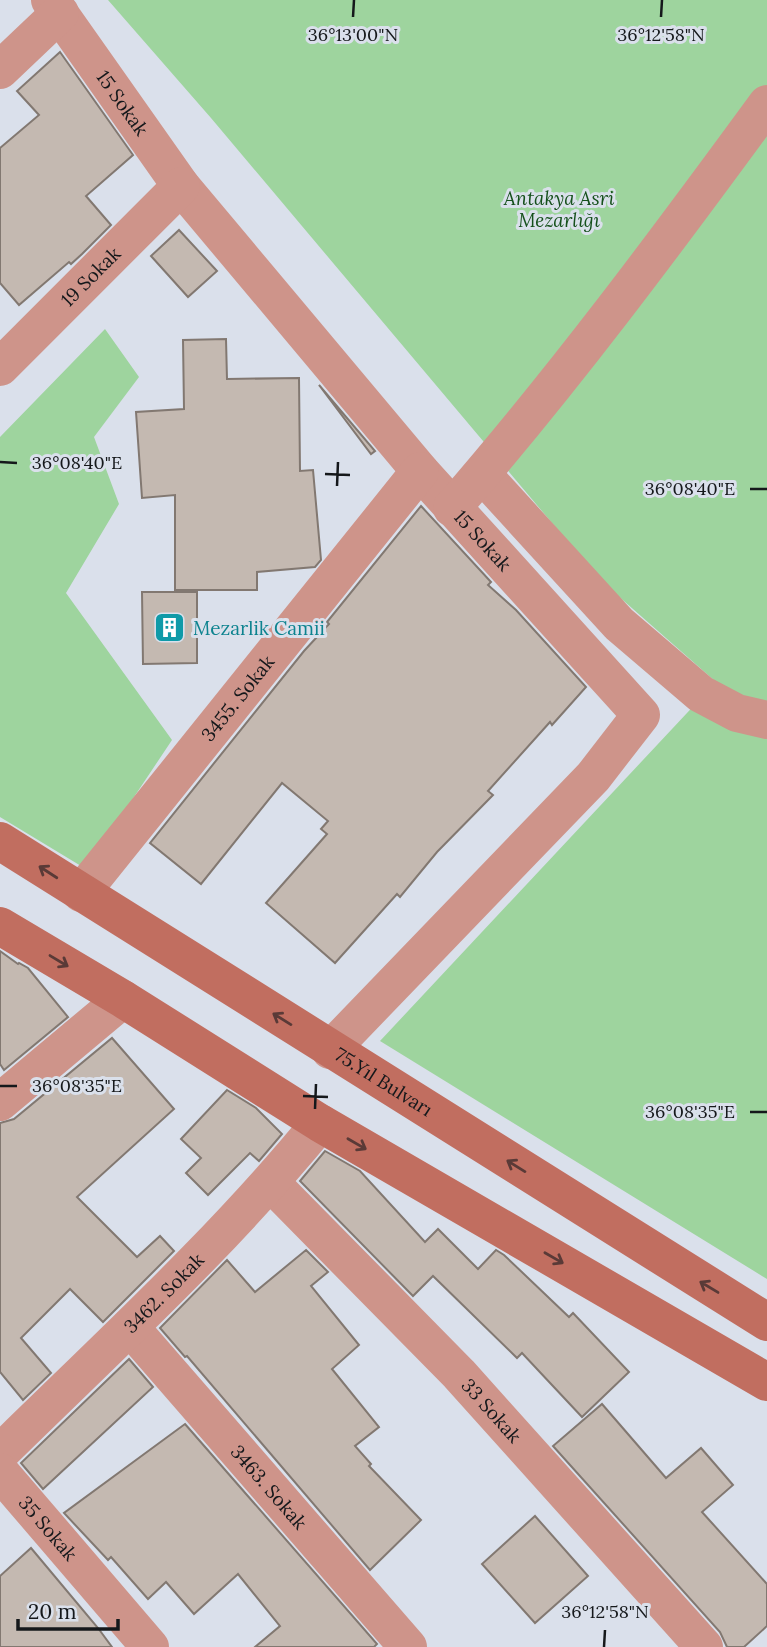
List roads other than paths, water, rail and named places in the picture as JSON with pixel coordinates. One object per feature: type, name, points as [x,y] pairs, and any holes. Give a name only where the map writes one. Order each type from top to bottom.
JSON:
[{"type":"main road","name":"75.Yıl Bulvarı","points":[[0,841],[767,1322]]},
{"type":"main road","points":[[0,926],[123,999],[320,1123],[767,1382]]},
{"type":"street","points":[[0,70],[55,7]]},
{"type":"street","name":"15 Sokak","points":[[55,7],[181,186],[452,508],[641,715],[593,777],[330,1050]]},
{"type":"street","points":[[452,508],[561,376],[767,104]]},
{"type":"street","name":"19 Sokak","points":[[0,367],[181,186]]},
{"type":"street","name":"3455. Sokak","points":[[81,893],[420,471]]},
{"type":"street","points":[[482,474],[620,624],[691,686],[737,713],[767,720]]},
{"type":"street","points":[[0,1102],[123,999]]},
{"type":"street","name":"3462. Sokak","points":[[0,1453],[130,1327],[271,1183],[320,1123]]},
{"type":"street","name":"33 Sokak","points":[[271,1183],[459,1374],[704,1647]]},
{"type":"street","name":"3463. Sokak","points":[[130,1327],[408,1647]]},
{"type":"street","name":"35 Sokak","points":[[0,1472],[150,1647]]},
{"type":"place","name":"Mezarlik Camii","points":[[170,628]]},
{"type":"park label","name":"Antakya Asri Mezarlığı","points":[[559,209]]}]
